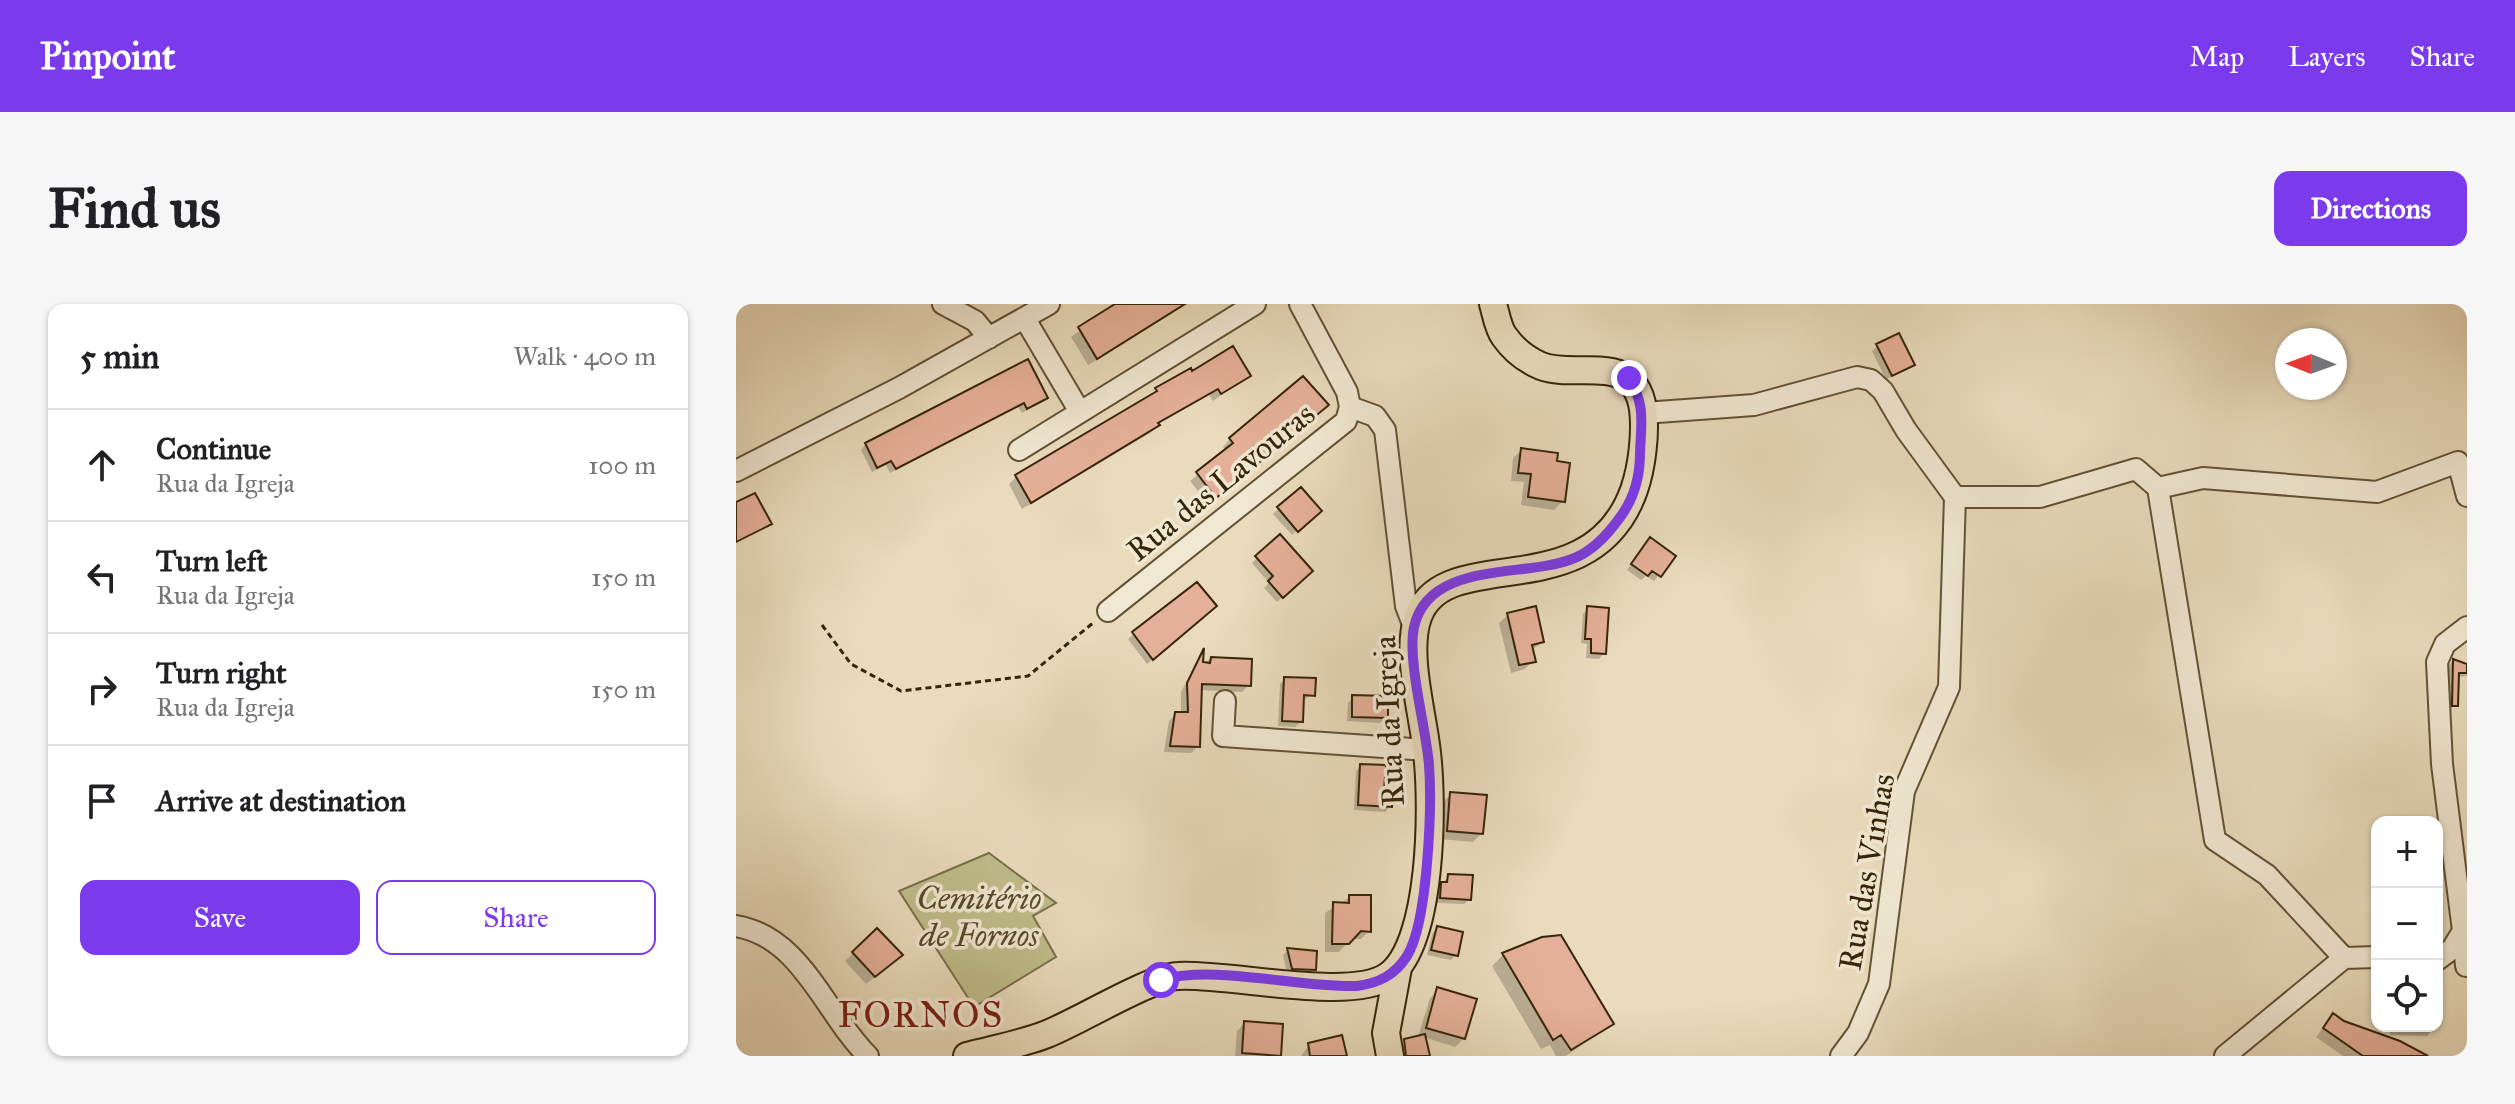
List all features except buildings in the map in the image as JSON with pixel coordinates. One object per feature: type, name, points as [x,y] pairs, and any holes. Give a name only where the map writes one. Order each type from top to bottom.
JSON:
[{"type":"main road","name":"Rua da Igreja","points":[[1388,1045],[1398,968],[1409,954],[1421,902],[1429,805],[1427,750],[1413,645],[1414,627],[1420,609],[1450,584],[1493,574],[1553,566],[1574,559],[1614,527],[1633,493],[1640,470],[1644,413],[1640,395],[1629,378],[1606,370],[1543,367],[1521,355],[1502,334],[1493,304]]},
{"type":"main road","points":[[967,1056],[1044,1035],[1174,976],[1357,986],[1373,984],[1398,968]]},
{"type":"main road","points":[[1357,986],[1388,1045]]},
{"type":"street","points":[[943,304],[975,321],[989,338]]},
{"type":"street","points":[[736,471],[1049,304]]},
{"type":"street","points":[[1019,450],[1255,304]]},
{"type":"street","name":"Rua das Lavouras","points":[[1108,611],[1346,421],[1350,407],[1347,392],[1300,304]]},
{"type":"street","points":[[1025,319],[1080,412]]},
{"type":"street","points":[[1644,413],[1754,405],[1857,377],[1871,380],[1883,391],[1906,430],[1955,497],[2040,497],[2136,469],[2158,488],[2215,840],[2267,875],[2344,958]]},
{"type":"street","points":[[1350,407],[1375,416],[1385,430],[1406,606],[1414,627]]},
{"type":"street","points":[[2158,488],[2203,478],[2377,492],[2458,462],[2467,496]]},
{"type":"street","name":"Rua das Vinhas","points":[[1841,1056],[1858,1033],[1879,984],[1904,791],[1949,687],[1955,497]]},
{"type":"street","points":[[2443,961],[2467,967],[2440,739],[2437,662],[2445,644],[2467,627]]},
{"type":"street","points":[[1225,701],[1223,736],[1427,750]]},
{"type":"street","points":[[736,926],[754,929],[794,956],[847,1035],[868,1056]]},
{"type":"street","points":[[2443,956],[2452,949],[2463,931]]},
{"type":"street","points":[[2225,1056],[2344,958],[2371,957]]},
{"type":"path","points":[[822,625],[851,664],[901,691],[1028,676],[1108,611]]},
{"type":"green space","name":"Cemitério de Fornos","points":[[989,853],[1056,903],[1033,916],[1056,957],[974,1007],[899,891]]},
{"type":"district","name":"FORNOS","points":[[921,1015]]},
{"type":"route","points":[[1161,980],[1174,976],[1210,976],[1357,986],[1373,984],[1387,977],[1409,954],[1421,902],[1429,805],[1429,767],[1413,645],[1414,627],[1420,609],[1450,584],[1493,574],[1553,566],[1574,559],[1614,527],[1626,509],[1640,470],[1644,413],[1640,395],[1629,378]]}]
